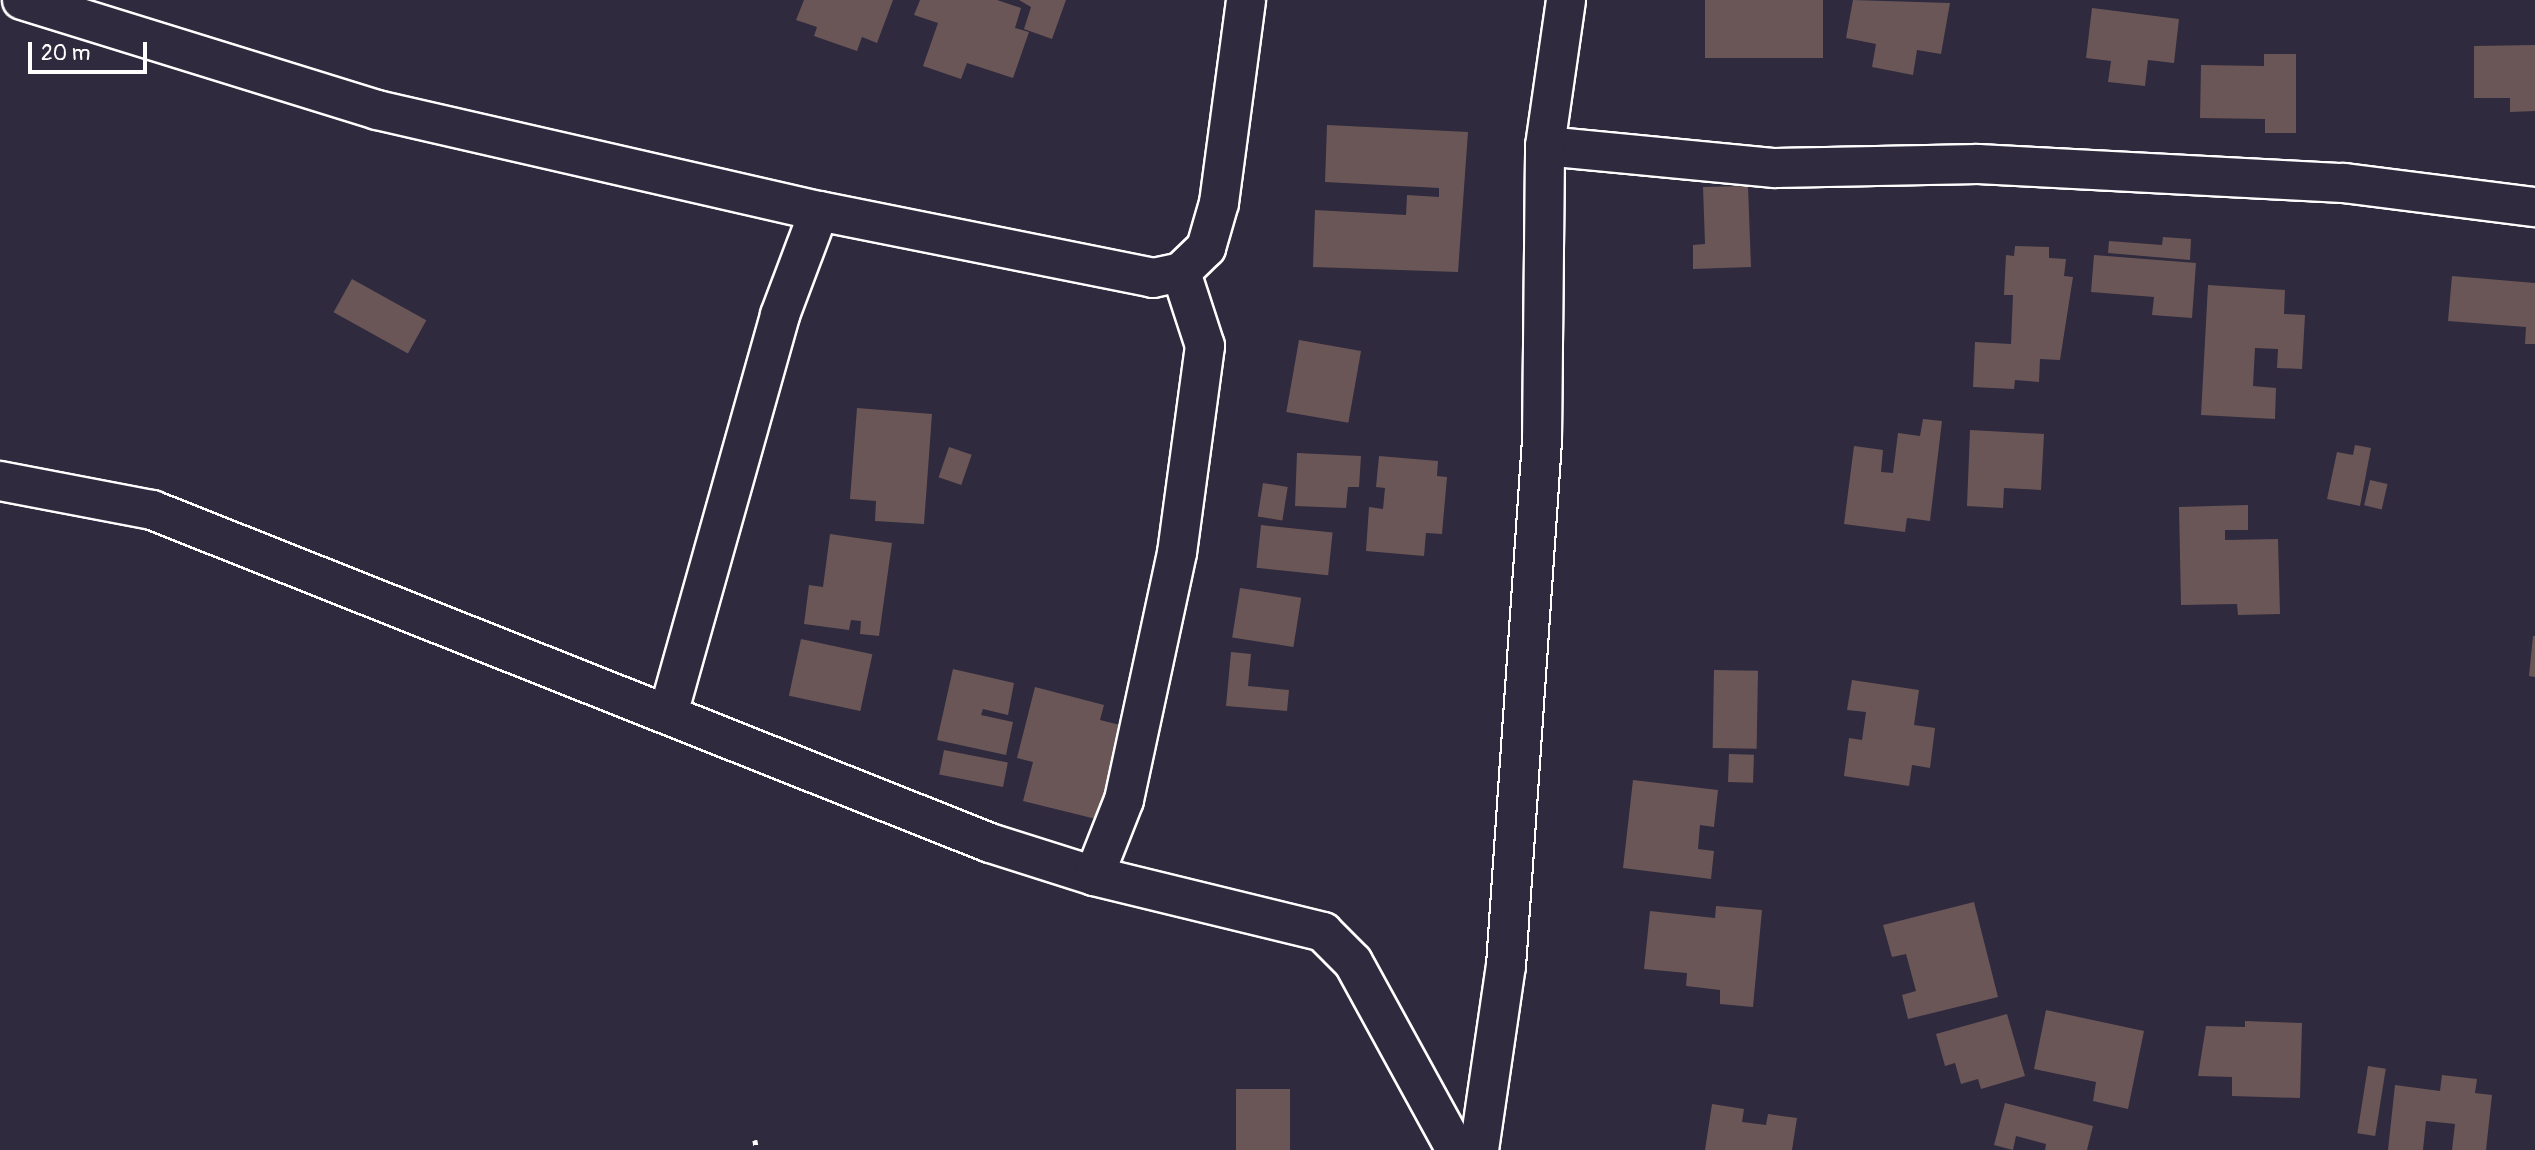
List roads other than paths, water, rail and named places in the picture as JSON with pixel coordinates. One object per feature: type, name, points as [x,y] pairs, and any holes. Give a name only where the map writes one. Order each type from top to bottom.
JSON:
[{"type":"street","points":[[22,0],[377,110],[819,211],[1153,278],[1181,272],[1206,248],[1219,203],[1246,0]]},
{"type":"street","points":[[1479,1150],[1506,965],[1540,480],[1545,146],[1566,0]]},
{"type":"street","points":[[1545,146],[1775,168],[1979,164],[2344,183],[2535,207]]},
{"type":"street","points":[[668,714],[780,315],[819,211]]},
{"type":"street","points":[[1094,876],[1124,800],[1177,553],[1205,346],[1181,272]]},
{"type":"street","points":[[0,481],[152,510],[990,843],[1094,876],[1322,932],[1353,962],[1456,1150]]}]
